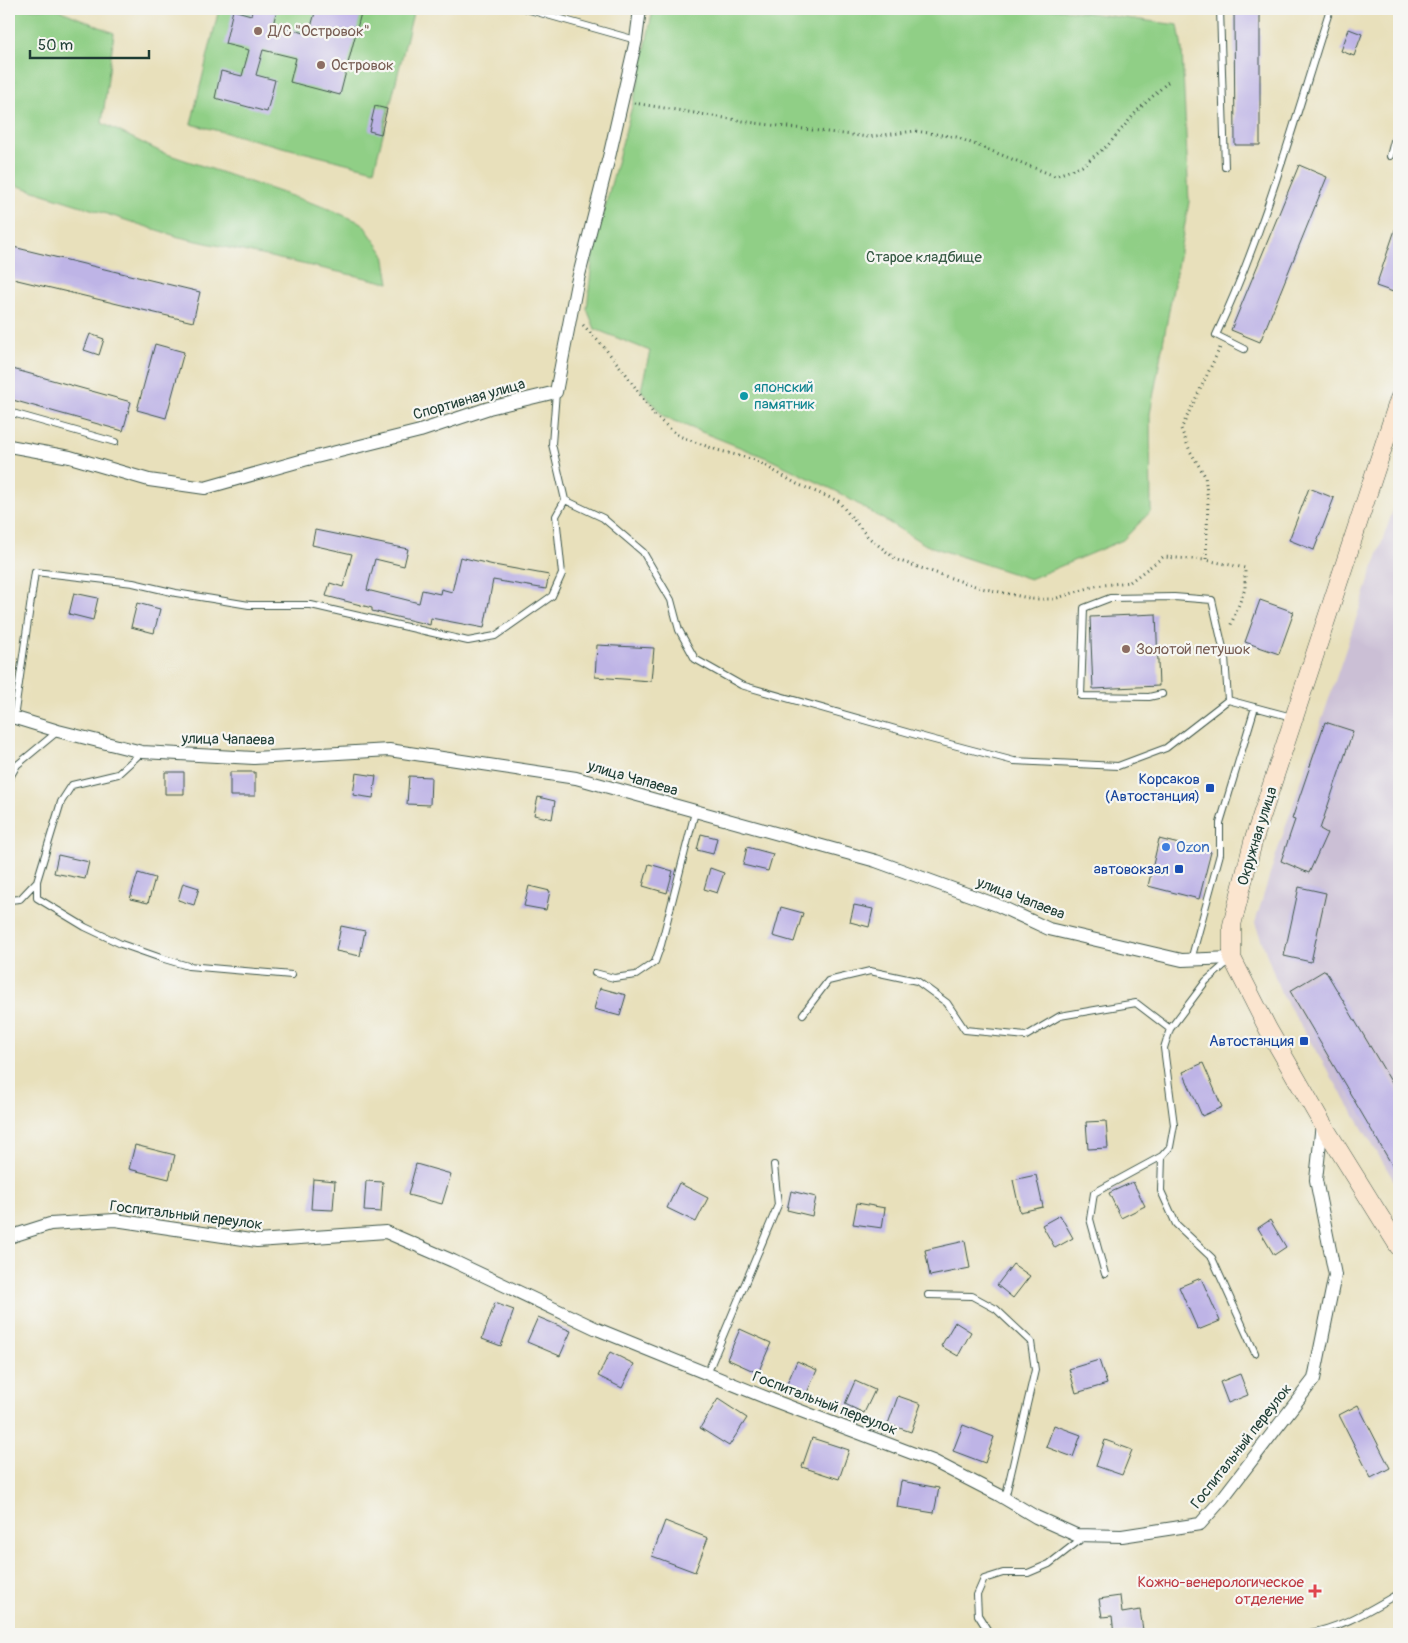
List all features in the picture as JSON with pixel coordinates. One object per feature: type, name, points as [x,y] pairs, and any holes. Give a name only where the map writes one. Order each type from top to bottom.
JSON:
[{"type":"main road","name":"Окружная улица","points":[[1399,399],[1253,842],[1232,925],[1232,958],[1268,1029],[1322,1123],[1399,1246]]},
{"type":"street","points":[[556,392],[577,283],[622,101],[636,40],[640,9]]},
{"type":"street","name":"Спортивная улица","points":[[9,446],[70,457],[149,480],[205,488],[420,430],[489,408],[556,392]]},
{"type":"street","name":"улица Чапаева","points":[[11,717],[142,752],[254,758],[389,750],[576,778],[876,862],[997,905],[1048,929],[1182,960],[1232,958]]},
{"type":"street","name":"Госпитальный переулок","points":[[9,1238],[50,1224],[115,1220],[257,1241],[386,1232],[453,1261],[597,1329],[707,1374],[933,1461],[1036,1517],[1076,1535],[1122,1536],[1200,1524],[1222,1499],[1314,1379],[1335,1275],[1316,1180],[1322,1123]]},
{"type":"lane","points":[[526,9],[636,40]]},
{"type":"lane","points":[[1220,9],[1225,167]]},
{"type":"lane","points":[[1244,349],[1216,335],[1233,299],[1279,171],[1330,9]]},
{"type":"lane","points":[[1390,156],[1399,122]]},
{"type":"lane","points":[[11,717],[35,572],[133,583],[176,593],[249,605],[311,605],[468,641],[495,636],[552,596],[562,574],[556,516],[564,500],[552,444],[556,392]]},
{"type":"lane","points":[[9,412],[115,442]]},
{"type":"lane","points":[[564,500],[603,518],[643,552],[671,600],[680,630],[695,659],[741,685],[1014,761],[1109,766],[1118,766],[1166,748],[1228,700]]},
{"type":"lane","points":[[1162,694],[1149,697],[1081,696],[1084,608],[1110,598],[1174,597],[1212,600],[1226,657],[1228,700]]},
{"type":"lane","points":[[1228,700],[1294,718]]},
{"type":"lane","points":[[1191,960],[1220,854],[1220,823],[1255,708]]},
{"type":"lane","points":[[9,779],[17,765],[58,731]]},
{"type":"lane","points":[[142,752],[118,774],[72,785],[61,802],[37,882],[37,898],[85,928],[121,944],[188,966],[292,975]]},
{"type":"lane","points":[[595,973],[614,978],[636,975],[655,962],[695,812]]},
{"type":"lane","points":[[9,900],[20,898],[37,882]]},
{"type":"lane","points":[[1105,1274],[1090,1219],[1094,1193],[1162,1156],[1170,1147],[1174,1125],[1164,1048],[1170,1029],[1206,982],[1232,958]]},
{"type":"lane","points":[[803,1014],[828,981],[870,971],[917,981],[948,1003],[965,1030],[1026,1036],[1060,1016],[1136,1002],[1170,1029]]},
{"type":"lane","points":[[1162,1156],[1161,1191],[1176,1224],[1212,1258],[1255,1354]]},
{"type":"lane","points":[[707,1374],[778,1205],[774,1165]]},
{"type":"lane","points":[[928,1295],[972,1296],[996,1309],[1031,1342],[1034,1370],[1005,1499]]},
{"type":"lane","points":[[990,1634],[978,1615],[976,1595],[984,1579],[1002,1573],[1028,1574],[1049,1564],[1086,1535]]},
{"type":"lane","points":[[1304,1634],[1347,1623],[1399,1593]]},
{"type":"path","points":[[622,101],[754,123],[868,137],[915,131],[956,137],[1055,176],[1082,166],[1108,145],[1138,110],[1169,81]]},
{"type":"path","points":[[571,313],[603,346],[655,416],[679,436],[717,450],[755,460],[797,484],[838,501],[868,537],[897,560],[981,588],[1033,599],[1054,599],[1095,586],[1130,582],[1163,557],[1206,560],[1246,568],[1245,589],[1230,623],[1229,631]]},
{"type":"path","points":[[1206,560],[1208,501],[1205,476],[1190,451],[1181,429],[1221,345]]},
{"type":"path","points":[[1186,646],[1226,657]]},
{"type":"shaded area","points":[[1399,492],[1399,1189],[1281,993],[1255,923],[1276,855]]},
{"type":"green space","points":[[9,9],[57,9],[114,33],[102,123],[161,152],[324,207],[362,223],[384,254],[389,283],[179,237],[9,183]]},
{"type":"green space","points":[[219,9],[414,9],[374,170],[191,124]]},
{"type":"green space","name":"Старое кладбище","points":[[653,9],[1059,9],[1178,25],[1182,49],[1189,202],[1150,414],[1151,511],[1123,540],[1030,579],[926,545],[836,491],[767,458],[664,417],[641,390],[650,351],[595,329],[587,309],[593,252],[638,84]]},
{"type":"building","name":"Островок","points":[[253,9],[277,9],[273,25],[309,34],[316,9],[362,9],[340,95],[290,82],[296,58],[263,50],[256,75],[275,80],[267,112],[215,98],[221,71],[242,76],[249,50],[225,44],[233,10],[251,15]]},
{"type":"building","points":[[1234,9],[1260,9],[1260,145],[1235,145]]},
{"type":"building","points":[[1349,29],[1362,34],[1354,56],[1341,51]]},
{"type":"building","points":[[375,106],[387,109],[381,134],[369,131]]},
{"type":"building","points":[[1299,165],[1327,177],[1260,342],[1231,330]]},
{"type":"building","points":[[1397,224],[1399,224],[1399,294],[1376,286]]},
{"type":"building","points":[[9,246],[200,292],[193,322],[9,278]]},
{"type":"building","points":[[90,334],[104,339],[99,355],[84,350]]},
{"type":"building","points":[[155,344],[184,352],[166,418],[137,410]]},
{"type":"building","points":[[9,368],[131,402],[123,431],[9,399]]},
{"type":"building","points":[[1309,488],[1334,498],[1314,550],[1289,540]]},
{"type":"building","points":[[315,530],[408,549],[404,566],[375,559],[367,590],[419,603],[422,590],[440,594],[441,589],[452,592],[460,557],[549,575],[546,589],[493,580],[484,628],[431,618],[430,625],[372,611],[372,608],[326,596],[330,583],[343,587],[352,554],[312,545]]},
{"type":"building","points":[[74,593],[98,598],[93,620],[69,614]]},
{"type":"building","points":[[1260,600],[1294,612],[1279,654],[1245,642]]},
{"type":"building","points":[[137,603],[160,609],[154,633],[131,627]]},
{"type":"building","points":[[1156,614],[1159,686],[1093,689],[1090,617]]},
{"type":"building","points":[[597,645],[654,648],[651,681],[595,677]]},
{"type":"building","points":[[1325,722],[1353,731],[1320,829],[1327,833],[1309,873],[1281,861],[1295,820],[1292,819]]},
{"type":"building","points":[[165,772],[184,772],[184,794],[165,794]]},
{"type":"building","points":[[230,772],[255,772],[255,796],[230,796]]},
{"type":"building","points":[[356,773],[376,776],[373,798],[353,795]]},
{"type":"building","points":[[409,776],[431,777],[430,805],[407,804]]},
{"type":"building","points":[[538,797],[555,801],[552,819],[534,815]]},
{"type":"building","points":[[701,834],[717,838],[713,854],[697,850]]},
{"type":"building","name":"автовокзал","points":[[1159,839],[1211,852],[1199,899],[1148,886]]},
{"type":"building","points":[[747,847],[773,854],[768,871],[743,865]]},
{"type":"building","points":[[58,855],[89,862],[85,879],[54,873]]},
{"type":"building","points":[[649,864],[673,871],[667,893],[643,886]]},
{"type":"building","points":[[710,868],[724,873],[717,893],[704,889]]},
{"type":"building","points":[[138,873],[155,878],[148,903],[130,899]]},
{"type":"building","points":[[183,883],[199,888],[194,905],[178,900]]},
{"type":"building","points":[[529,886],[550,891],[546,910],[524,906]]},
{"type":"building","points":[[1299,887],[1326,893],[1311,962],[1284,956]]},
{"type":"building","points":[[854,905],[873,909],[869,927],[850,922]]},
{"type":"building","points":[[781,907],[803,913],[794,942],[773,936]]},
{"type":"building","points":[[341,926],[365,931],[360,956],[336,951]]},
{"type":"building","points":[[1325,970],[1399,1095],[1399,1177],[1290,991]]},
{"type":"building","points":[[600,988],[626,995],[620,1016],[594,1009]]},
{"type":"building","points":[[1203,1063],[1222,1107],[1202,1116],[1183,1072]]},
{"type":"building","points":[[1106,1121],[1108,1148],[1088,1149],[1086,1122]]},
{"type":"building","points":[[135,1145],[175,1155],[169,1179],[129,1169]]},
{"type":"building","points":[[416,1164],[451,1174],[442,1204],[408,1195]]},
{"type":"building","points":[[1036,1175],[1043,1207],[1020,1212],[1013,1180]]},
{"type":"building","points":[[313,1179],[335,1181],[333,1210],[311,1209]]},
{"type":"building","points":[[366,1181],[383,1182],[381,1212],[364,1211]]},
{"type":"building","points":[[1133,1182],[1145,1206],[1121,1218],[1109,1193]]},
{"type":"building","points":[[679,1183],[708,1198],[696,1222],[667,1208]]},
{"type":"building","points":[[791,1191],[816,1197],[812,1216],[787,1210]]},
{"type":"building","points":[[857,1203],[885,1208],[882,1228],[853,1224]]},
{"type":"building","points":[[1060,1215],[1073,1238],[1055,1248],[1042,1225]]},
{"type":"building","points":[[1270,1220],[1286,1247],[1274,1255],[1258,1228]]},
{"type":"building","points":[[965,1241],[970,1268],[930,1276],[925,1250]]},
{"type":"building","points":[[1013,1264],[1030,1276],[1013,1298],[997,1285]]},
{"type":"building","points":[[1201,1278],[1220,1321],[1198,1330],[1179,1287]]},
{"type":"building","points":[[495,1303],[514,1310],[501,1346],[482,1339]]},
{"type":"building","points":[[538,1317],[571,1331],[560,1356],[527,1342]]},
{"type":"building","points":[[955,1322],[971,1332],[958,1356],[941,1346]]},
{"type":"building","points":[[740,1329],[771,1343],[758,1373],[727,1359]]},
{"type":"building","points":[[610,1352],[634,1364],[622,1388],[598,1376]]},
{"type":"building","points":[[1099,1360],[1107,1384],[1076,1393],[1069,1369]]},
{"type":"building","points":[[797,1361],[817,1370],[806,1395],[786,1386]]},
{"type":"building","points":[[1240,1374],[1248,1395],[1228,1403],[1220,1382]]},
{"type":"building","points":[[855,1381],[875,1390],[864,1413],[845,1404]]},
{"type":"building","points":[[898,1396],[921,1404],[911,1432],[888,1424]]},
{"type":"building","points":[[718,1399],[747,1418],[729,1446],[700,1428]]},
{"type":"building","points":[[1358,1405],[1390,1468],[1371,1478],[1339,1415]]},
{"type":"building","points":[[963,1425],[994,1437],[985,1463],[953,1451]]},
{"type":"building","points":[[1054,1425],[1081,1435],[1073,1457],[1046,1447]]},
{"type":"building","points":[[812,1438],[849,1450],[839,1479],[802,1467]]},
{"type":"building","points":[[1105,1440],[1132,1450],[1122,1475],[1096,1466]]},
{"type":"building","points":[[901,1481],[939,1488],[934,1513],[897,1507]]},
{"type":"building","points":[[665,1521],[708,1538],[695,1572],[652,1556]]},
{"type":"building","points":[[1120,1596],[1122,1613],[1140,1610],[1143,1630],[1114,1634],[1112,1616],[1102,1617],[1099,1599]]},
{"type":"place","name":"Д/С \"Островок\"","points":[[258,31]]},
{"type":"place","name":"Островок","points":[[321,65]]},
{"type":"place","name":"японский памятник","points":[[744,396]]},
{"type":"place","name":"Золотой петушок","points":[[1126,649]]},
{"type":"place","name":"Корсаков (Автостанция)","points":[[1210,788]]},
{"type":"place","name":"Ozon","points":[[1166,847]]},
{"type":"place","name":"автовокзал","points":[[1179,869]]},
{"type":"place","name":"Автостанция","points":[[1304,1041]]},
{"type":"place","name":"Кожно-венерологическое отделение","points":[[1315,1591]]}]
